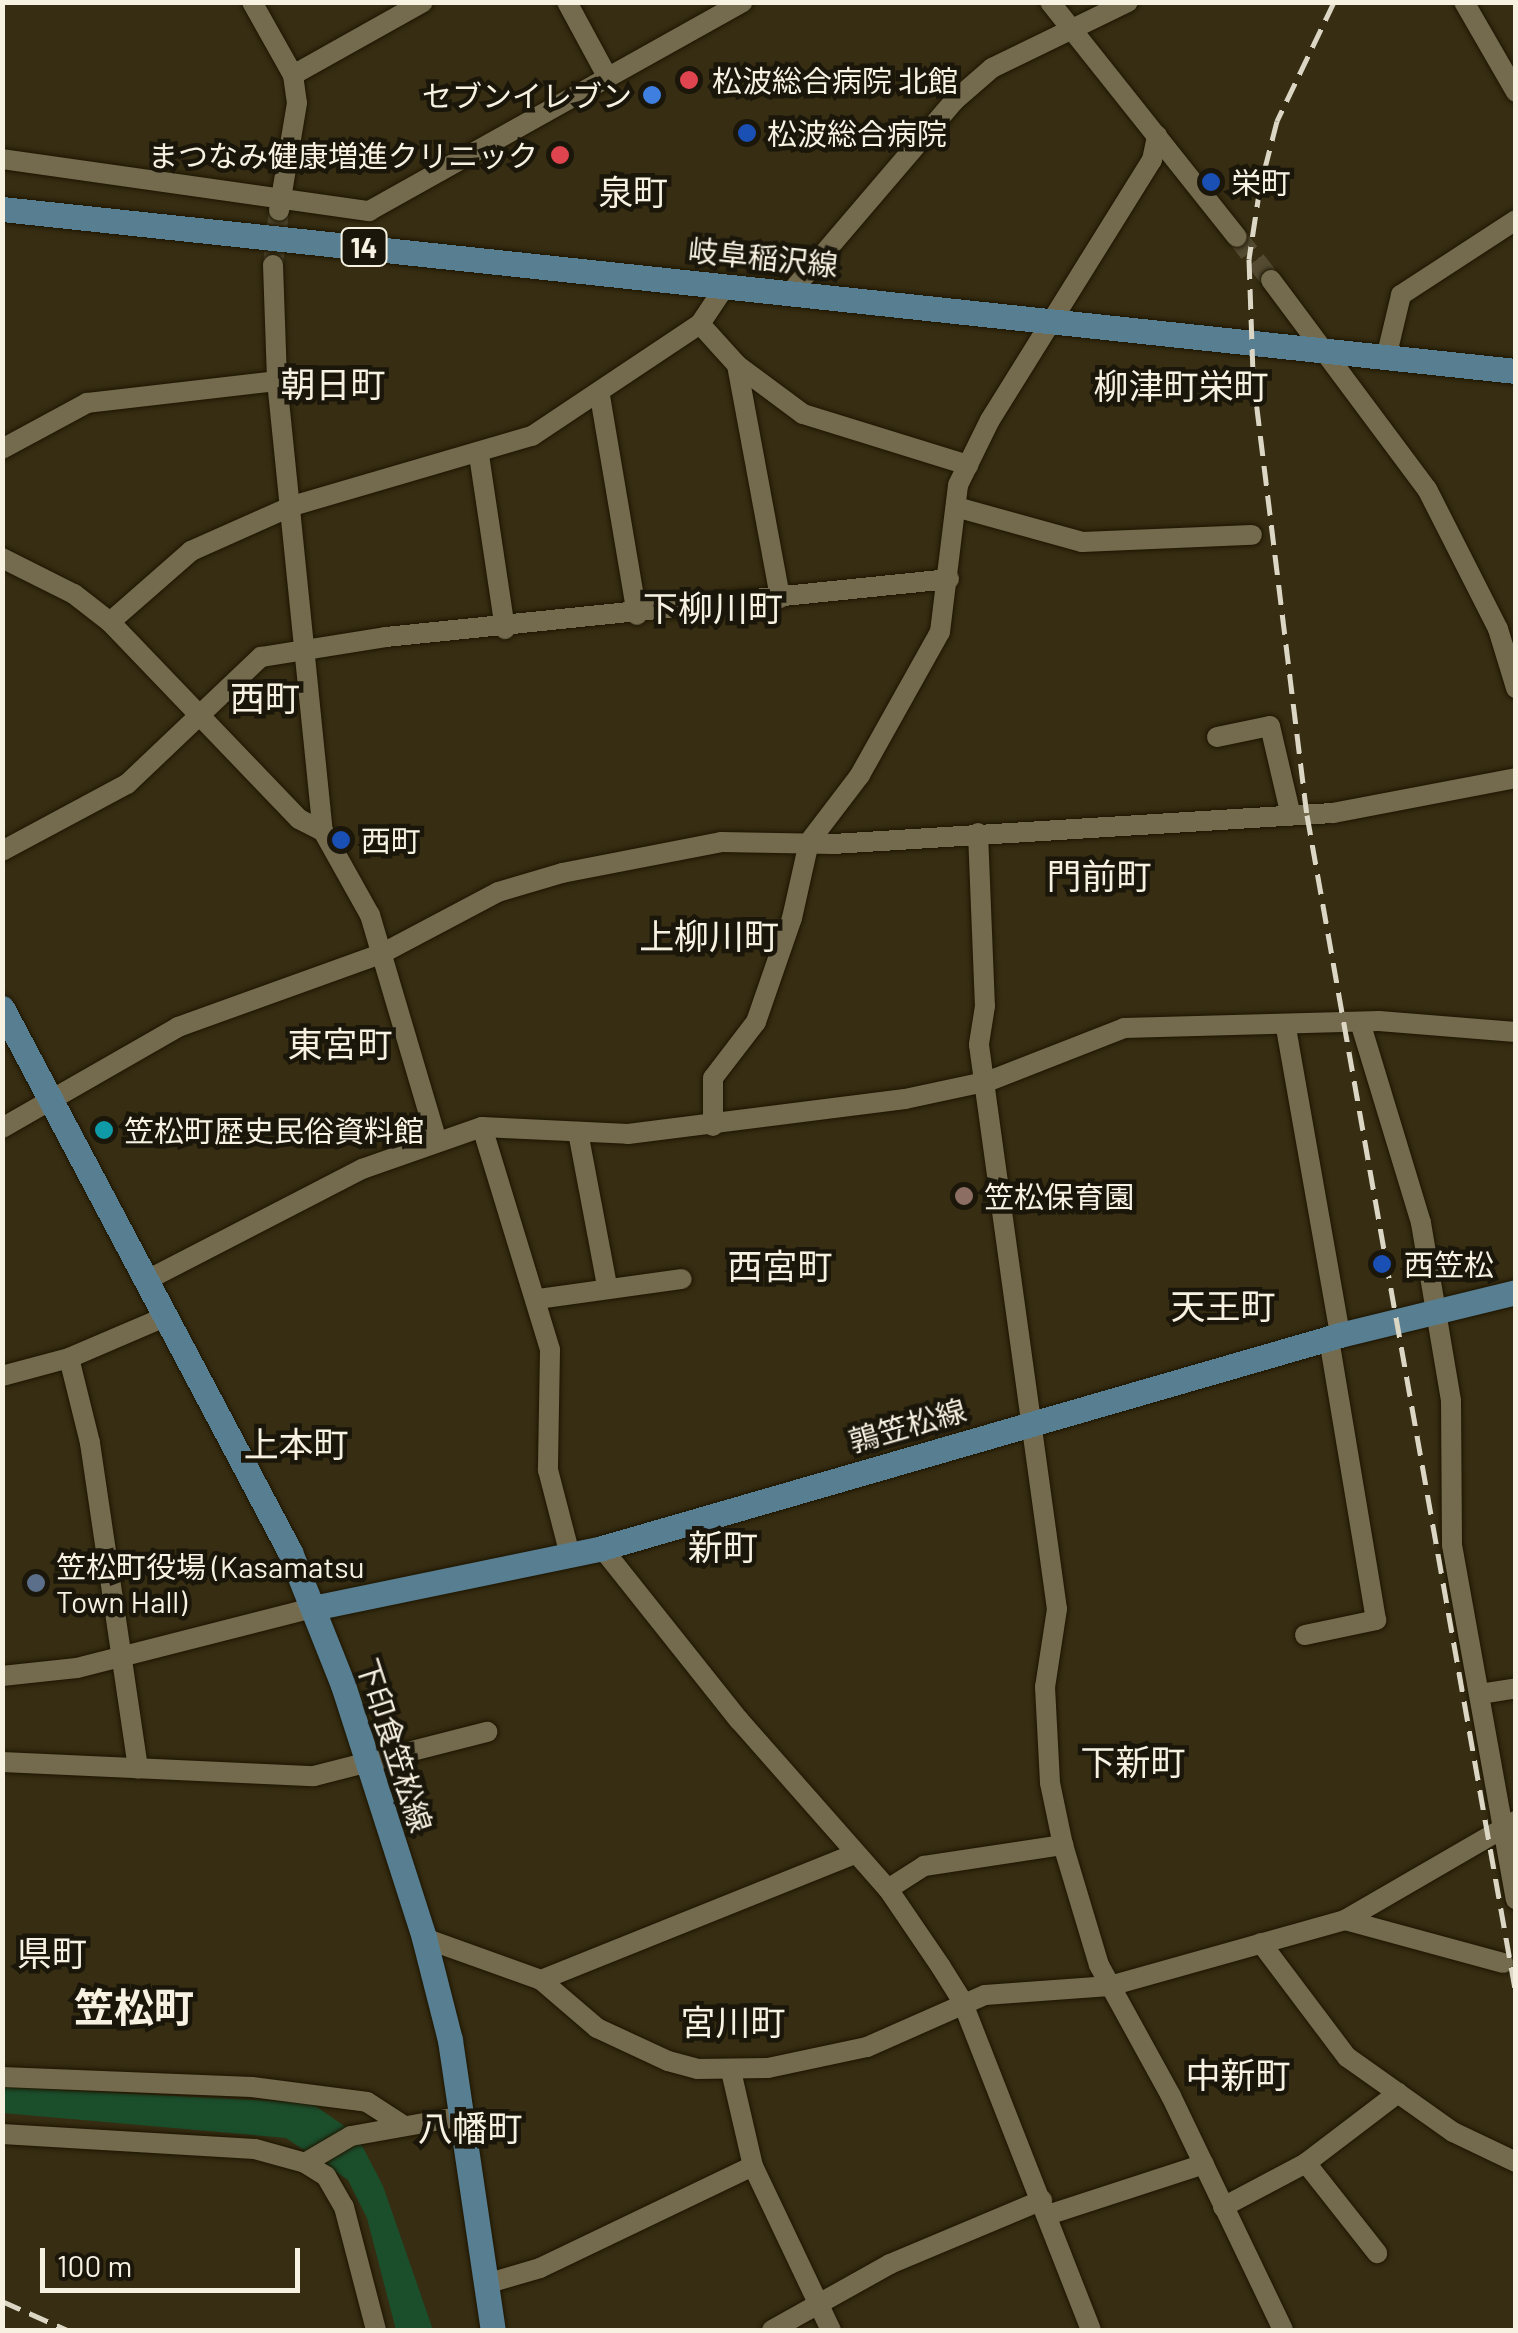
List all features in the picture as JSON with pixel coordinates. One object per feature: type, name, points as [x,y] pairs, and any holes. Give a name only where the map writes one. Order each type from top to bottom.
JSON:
[{"type":"main road","name":"岐阜稲沢線","points":[[2,210],[791,292],[1326,353],[1516,370]]},
{"type":"main road","name":"下印食笠松線","points":[[2,1008],[167,1316],[313,1608],[424,1938],[462,2116],[489,2283],[492,2330]]},
{"type":"main road","name":"鶉笠松線","points":[[313,1608],[602,1548],[1334,1337],[1516,1292]]},
{"type":"street","points":[[252,2],[293,74],[297,103],[280,203]]},
{"type":"street","points":[[293,74],[423,2]]},
{"type":"street","points":[[567,2],[607,76]]},
{"type":"street","points":[[2,159],[280,203],[369,211],[743,2]]},
{"type":"street","points":[[1050,2],[1237,236]]},
{"type":"street","points":[[791,292],[954,101],[992,68],[1069,26],[1128,2]]},
{"type":"street","points":[[1464,2],[1516,92]]},
{"type":"street","points":[[713,1126],[713,1078],[756,1022],[792,918],[809,842],[860,774],[940,632],[956,507],[968,465],[1050,321],[1152,160],[1157,136]]},
{"type":"street","points":[[1386,358],[1401,294],[1516,220]]},
{"type":"street","points":[[273,265],[276,382],[323,830],[370,915],[436,1138]]},
{"type":"street","points":[[1271,280],[1428,488],[1498,629],[1516,688]]},
{"type":"street","points":[[110,622],[191,550],[292,506],[479,456],[532,436],[600,396],[700,324],[726,285]]},
{"type":"street","points":[[700,324],[737,364],[803,414],[968,465]]},
{"type":"street","points":[[737,364],[780,598]]},
{"type":"street","points":[[2,448],[88,403],[276,382]]},
{"type":"street","points":[[600,396],[637,615]]},
{"type":"street","points":[[479,456],[505,629]]},
{"type":"street","points":[[956,507],[1082,542],[1252,536]]},
{"type":"street","points":[[2,558],[74,594],[110,622],[299,819],[323,830]]},
{"type":"street","points":[[2,851],[128,784],[261,657],[304,648],[949,580]]},
{"type":"street","points":[[1217,737],[1270,726],[1291,816]]},
{"type":"street","points":[[2,1128],[178,1027],[381,954],[498,892],[562,873],[722,842],[809,842],[1291,816],[1516,778]]},
{"type":"street","points":[[978,833],[985,1006],[979,1045],[988,1082],[992,1154],[1058,1610],[1045,1687],[1050,1784],[1063,1846],[1110,1986],[1204,2164],[1283,2330]]},
{"type":"street","points":[[146,1280],[362,1169],[436,1138],[482,1127],[578,1132],[713,1126],[988,1082],[1124,1028],[1286,1028],[1360,1022],[1516,1032]]},
{"type":"street","points":[[1360,1022],[1417,1209],[1436,1312],[1451,1401],[1452,1545],[1509,1823],[1516,1898]]},
{"type":"street","points":[[1286,1028],[1376,1620],[1305,1635]]},
{"type":"street","points":[[482,1127],[538,1299],[550,1350],[548,1470],[570,1555]]},
{"type":"street","points":[[578,1132],[607,1286]]},
{"type":"street","points":[[538,1299],[607,1286],[682,1279]]},
{"type":"street","points":[[2,1376],[69,1358],[167,1316]]},
{"type":"street","points":[[69,1358],[90,1443],[138,1768]]},
{"type":"street","points":[[602,1548],[888,1889],[962,2002],[1091,2330]]},
{"type":"street","points":[[2,1676],[124,1657],[313,1608]]},
{"type":"street","points":[[1480,1694],[1516,1688]]},
{"type":"street","points":[[2,1762],[314,1776],[486,1732]]},
{"type":"street","points":[[424,1938],[540,1980],[624,2044],[697,2069],[732,2071],[836,2057],[962,2002],[1110,1986],[1345,1920],[1509,1823]]},
{"type":"street","points":[[888,1889],[924,1866],[1063,1846]]},
{"type":"street","points":[[540,1980],[855,1854]]},
{"type":"street","points":[[1345,1920],[1503,1963]]},
{"type":"street","points":[[1261,1942],[1333,2044],[1453,2132],[1516,2162]]},
{"type":"street","points":[[732,2071],[753,2166],[831,2330]]},
{"type":"street","points":[[2,2077],[252,2087],[366,2102],[392,2112],[401,2124]]},
{"type":"street","points":[[1223,2206],[1306,2163],[1398,2093]]},
{"type":"street","points":[[305,2163],[350,2136],[462,2116]]},
{"type":"street","points":[[2,2134],[255,2149],[305,2163],[326,2176],[344,2208],[376,2330]]},
{"type":"street","points":[[1306,2163],[1377,2254]]},
{"type":"street","points":[[772,2330],[890,2264],[1045,2207],[1204,2164]]},
{"type":"street","points":[[489,2283],[540,2268],[753,2166]]},
{"type":"green space","points":[[2,2087],[311,2103],[356,2134],[383,2186],[433,2330],[396,2330],[367,2218],[348,2180],[286,2138],[3,2113]]},
{"type":"tunnel","points":[[273,265],[279,210]]},
{"type":"tunnel","points":[[1237,237],[1271,280]]},
{"type":"railway","points":[[1334,2],[1277,121],[1260,187],[1249,259],[1253,376],[1307,815],[1516,1994]]},
{"type":"railway","points":[[2,2301],[67,2330]]},
{"type":"place","name":"松波総合病院 北館","points":[[689,80]]},
{"type":"place","name":"セブンイレブン","points":[[652,95]]},
{"type":"place","name":"松波総合病院","points":[[747,133]]},
{"type":"place","name":"まつなみ健康増進クリニック","points":[[560,155]]},
{"type":"place","name":"栄町","points":[[1211,182]]},
{"type":"place","name":"西町","points":[[341,840]]},
{"type":"place","name":"笠松町歴史民俗資料館","points":[[104,1130]]},
{"type":"place","name":"笠松保育園","points":[[964,1196]]},
{"type":"place","name":"西笠松","points":[[1382,1264]]},
{"type":"place","name":"笠松町役場 (Kasamatsu Town Hall)","points":[[36,1583]]},
{"type":"district","name":"泉町","points":[[633,191]]},
{"type":"district","name":"朝日町","points":[[333,383]]},
{"type":"district","name":"柳津町栄町","points":[[1181,385]]},
{"type":"district","name":"下柳川町","points":[[713,607]]},
{"type":"district","name":"西町","points":[[265,697]]},
{"type":"district","name":"門前町","points":[[1099,875]]},
{"type":"district","name":"上柳川町","points":[[709,935]]},
{"type":"district","name":"東宮町","points":[[340,1043]]},
{"type":"district","name":"西宮町","points":[[780,1265]]},
{"type":"district","name":"天王町","points":[[1223,1305]]},
{"type":"district","name":"上本町","points":[[296,1443]]},
{"type":"district","name":"新町","points":[[723,1546]]},
{"type":"district","name":"下新町","points":[[1133,1761]]},
{"type":"district","name":"県町","points":[[52,1952]]},
{"type":"district","name":"笠松町","points":[[134,2006]]},
{"type":"district","name":"宮川町","points":[[733,2021]]},
{"type":"district","name":"中新町","points":[[1238,2074]]},
{"type":"district","name":"八幡町","points":[[470,2127]]}]
